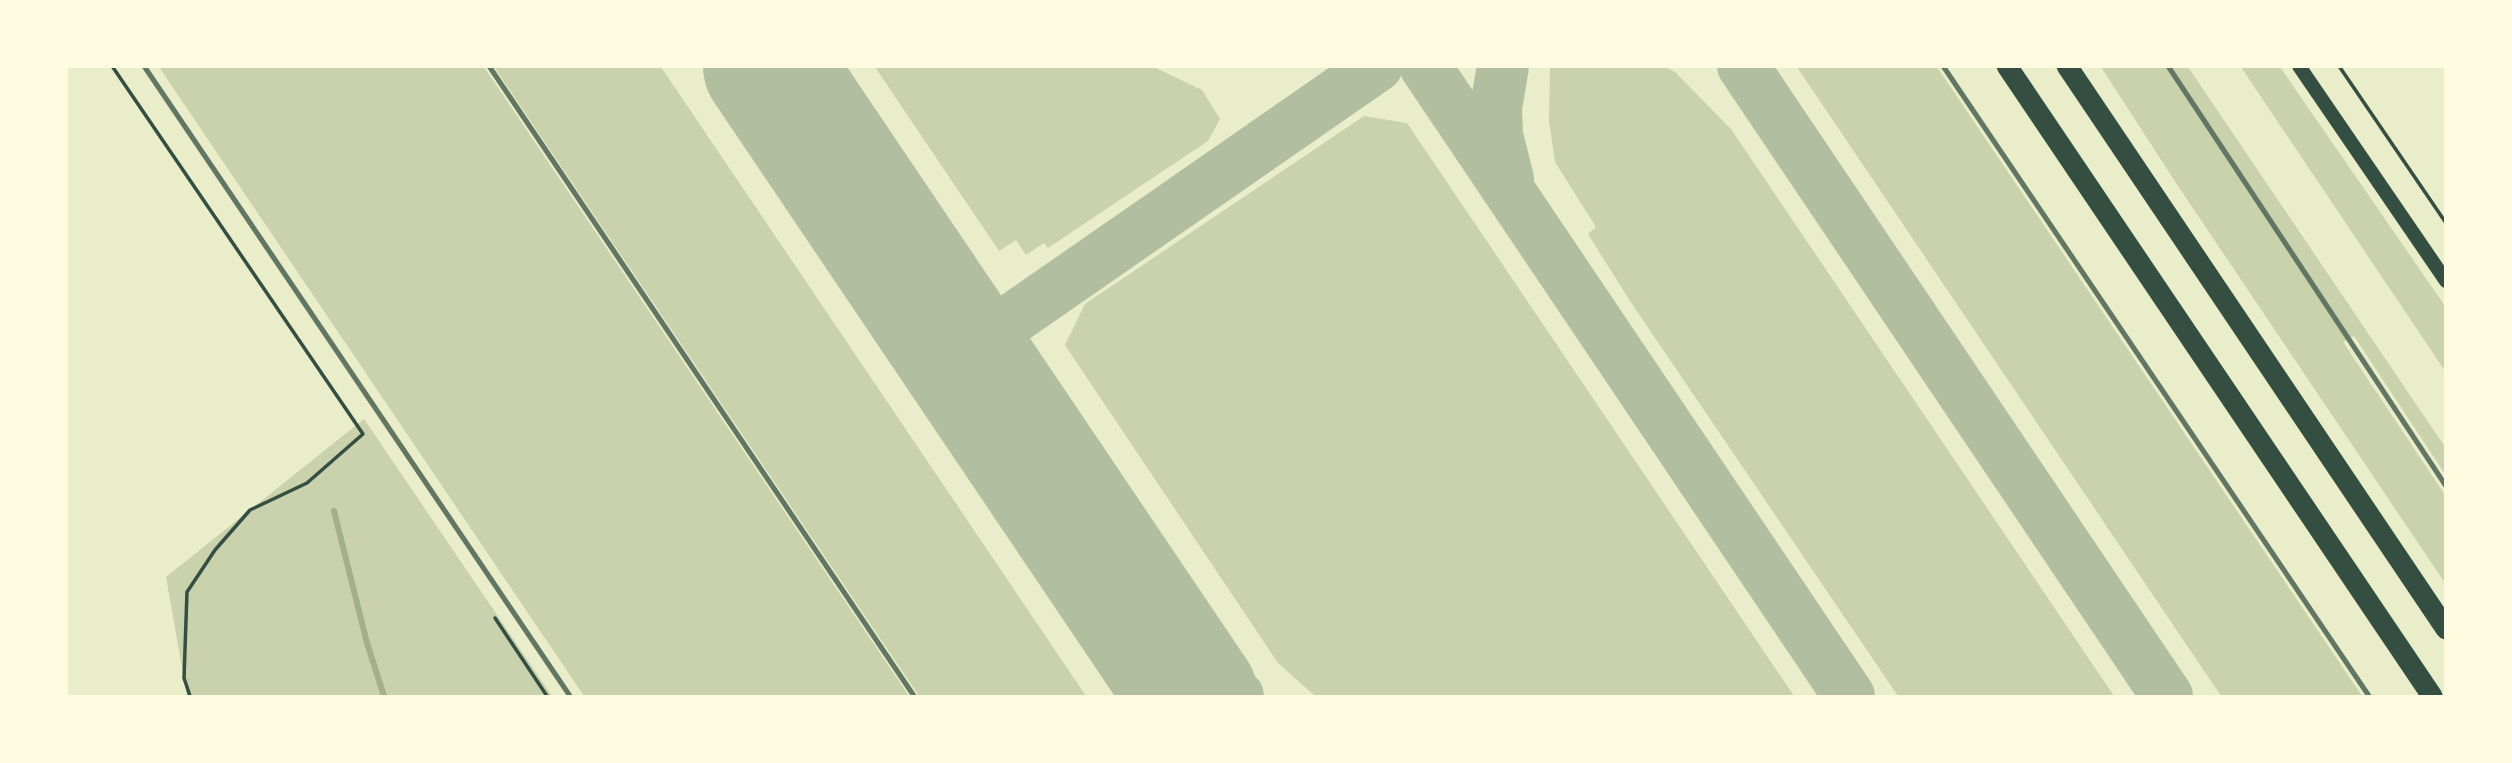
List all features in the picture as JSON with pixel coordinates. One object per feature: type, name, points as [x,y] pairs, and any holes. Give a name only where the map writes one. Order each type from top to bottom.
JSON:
[{"type":"highway","points":[[2007,66],[2431,696]]},
{"type":"highway","points":[[2067,66],[2445,629]]},
{"type":"main road","points":[[2299,66],[2445,281]]},
{"type":"lane","points":[[144,66],[570,696]]},
{"type":"lane","points":[[489,66],[914,696]]},
{"type":"lane","points":[[1943,66],[2370,696]]},
{"type":"lane","points":[[2168,66],[2445,485]]},
{"type":"path","points":[[112,66],[363,434],[307,483],[250,510],[215,550],[187,592],[184,677],[190,696]]},
{"type":"path","points":[[2339,66],[2445,223]]},
{"type":"path","points":[[495,618],[547,696]]},
{"type":"green space","points":[[159,67],[484,67],[909,696],[584,696]]},
{"type":"green space","points":[[494,67],[661,67],[1086,696],[919,696]]},
{"type":"green space","points":[[875,67],[1154,67],[1202,90],[1220,119],[1208,141],[1048,248],[1044,243],[1026,255],[1016,240],[999,251]]},
{"type":"green space","points":[[1550,67],[1665,67],[1675,72],[1731,129],[2114,696],[1898,696],[1630,301],[1588,234],[1596,227],[1555,162],[1549,121]]},
{"type":"green space","points":[[1797,67],[1937,67],[2362,696],[2221,696]]},
{"type":"green space","points":[[2101,67],[2188,67],[2445,447],[2445,474],[2354,336],[2343,342],[2445,495],[2445,583],[2178,186]]},
{"type":"green space","points":[[2241,67],[2280,67],[2445,306],[2445,371]]},
{"type":"green space","points":[[1364,116],[1407,123],[1794,696],[1315,696],[1278,663],[1065,345],[1085,304]]},
{"type":"green space","points":[[364,419],[552,696],[187,696],[166,577]]},
{"type":"waterway","points":[[334,511],[367,643],[384,696]]},
{"type":"taxiway","points":[[962,354],[1377,66]]},
{"type":"taxiway","points":[[1425,66],[1849,696]]},
{"type":"taxiway","points":[[1503,66],[1496,108],[1497,135],[1508,179]]},
{"type":"taxiway","points":[[1743,66],[2167,696]]},
{"type":"taxiway","points":[[1136,612],[1238,696]]},
{"type":"runway","points":[[768,66],[1193,696]]}]
